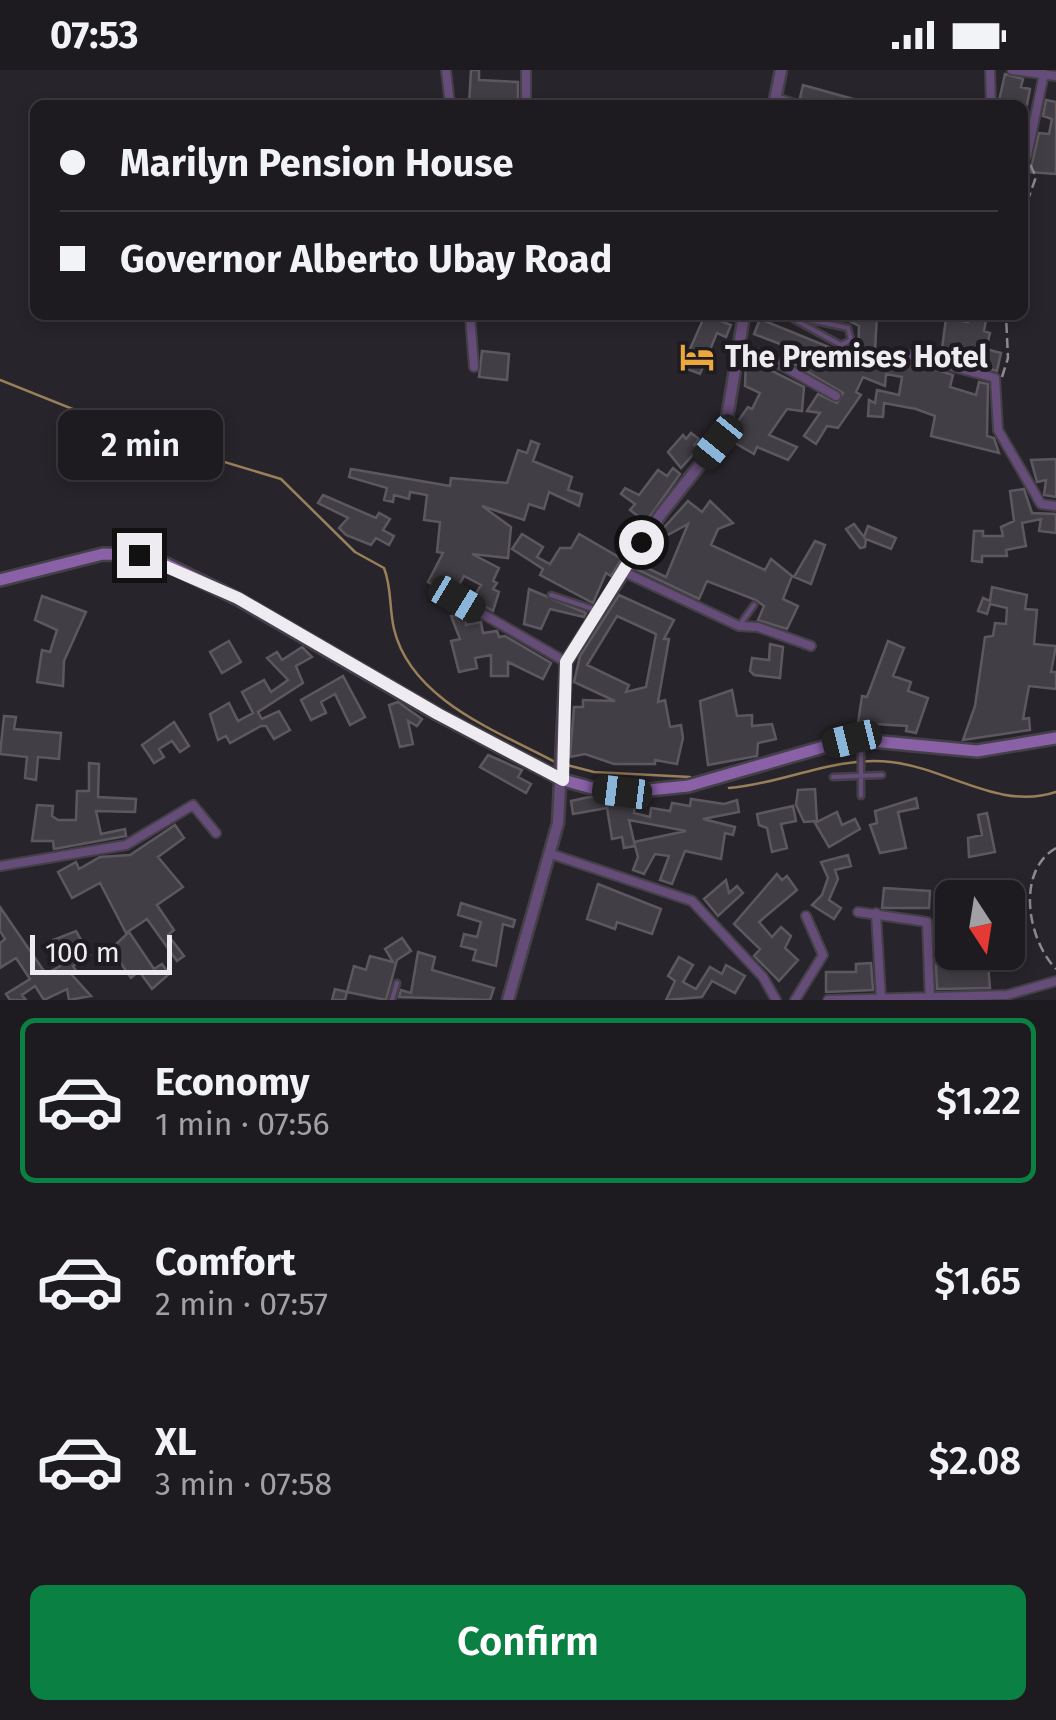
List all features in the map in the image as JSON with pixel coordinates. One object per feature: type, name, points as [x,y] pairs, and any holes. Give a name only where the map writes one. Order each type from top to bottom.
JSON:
[{"type":"main road","points":[[0,580],[103,554],[139,555],[164,563],[238,598],[438,714],[562,774],[622,792],[664,790],[720,779],[820,747],[860,739],[978,751],[1056,738]]},
{"type":"street","points":[[446,70],[449,100]]},
{"type":"street","points":[[526,70],[526,100]]},
{"type":"street","points":[[775,100],[782,70]]},
{"type":"street","points":[[990,70],[991,100]]},
{"type":"street","points":[[1012,70],[1056,76]]},
{"type":"street","points":[[1028,150],[1044,74]]},
{"type":"street","points":[[470,320],[474,367]]},
{"type":"street","points":[[508,1000],[552,854],[562,774],[566,662],[622,571],[718,442],[726,424],[743,320]]},
{"type":"street","points":[[739,348],[764,356],[836,396]]},
{"type":"street","points":[[909,355],[986,373],[997,382],[998,430],[1041,504],[1056,506]]},
{"type":"street","points":[[622,571],[740,626],[758,627],[811,646]]},
{"type":"street","points":[[457,599],[566,662]]},
{"type":"street","points":[[0,866],[126,845],[193,805],[216,832]]},
{"type":"street","points":[[552,854],[692,901],[763,977],[776,1000]]},
{"type":"street","points":[[858,912],[927,922],[930,999]]},
{"type":"street","points":[[876,913],[880,999]]},
{"type":"street","points":[[795,1000],[822,955],[806,916]]},
{"type":"street","points":[[828,1000],[1008,996],[1056,981]]},
{"type":"lane","points":[[795,320],[841,345],[851,340],[848,328],[810,320]]},
{"type":"lane","points":[[551,595],[596,610]]},
{"type":"lane","points":[[740,626],[754,605]]},
{"type":"lane","points":[[860,739],[861,796]]},
{"type":"lane","points":[[833,777],[861,771],[882,775]]},
{"type":"lane","points":[[392,1000],[397,984]]},
{"type":"path","points":[[1028,157],[1036,177],[1028,199]]},
{"type":"path","points":[[997,382],[1006,369],[1006,320]]},
{"type":"path","points":[[1056,848],[1036,864],[1030,882],[1044,952],[1056,968]]},
{"type":"building","points":[[471,70],[479,70],[479,80],[518,82],[518,100],[469,100]]},
{"type":"building","points":[[1005,74],[1023,79],[1021,87],[1030,89],[1028,100],[999,100]]},
{"type":"building","points":[[803,85],[857,100],[803,100]]},
{"type":"building","points":[[1046,100],[1056,102],[1056,174],[1030,172],[1039,133],[1049,134],[1052,119],[1043,116]]},
{"type":"building","points":[[703,320],[731,325],[726,337],[717,333],[700,374],[682,367]]},
{"type":"building","points":[[760,320],[858,359],[859,326],[847,320],[877,320],[875,350],[953,375],[950,387],[976,395],[979,382],[988,384],[987,436],[994,438],[999,453],[931,436],[935,416],[916,409],[884,403],[883,417],[868,416],[869,400],[875,403],[877,390],[899,395],[902,377],[886,374],[885,386],[863,377],[856,392],[861,395],[838,428],[827,426],[816,444],[804,436],[820,413],[807,411],[818,394],[837,403],[843,393],[791,362],[796,350],[754,334]]},
{"type":"building","points":[[946,320],[986,320],[984,331],[990,333],[986,349],[1001,353],[997,371],[941,356]]},
{"type":"building","points":[[482,351],[509,354],[507,380],[479,377]]},
{"type":"building","points":[[746,358],[804,387],[802,411],[787,409],[769,435],[797,447],[788,460],[757,447],[754,454],[735,443],[740,434],[734,432],[740,418],[748,407],[752,409],[760,393],[745,386]]},
{"type":"building","points":[[691,433],[699,439],[694,445],[698,449],[681,468],[668,452],[683,435],[686,439]]},
{"type":"building","points":[[531,441],[539,444],[533,461],[572,477],[568,490],[582,494],[579,506],[549,492],[544,509],[529,504],[524,520],[482,506],[511,527],[508,558],[472,554],[499,568],[493,581],[497,583],[493,589],[499,592],[493,611],[479,603],[481,598],[475,595],[481,585],[464,576],[448,606],[441,603],[446,592],[428,582],[443,553],[437,552],[440,522],[424,520],[427,495],[410,492],[409,499],[394,495],[393,502],[384,500],[387,488],[349,477],[351,469],[450,486],[451,478],[507,483],[518,450],[527,453]]},
{"type":"building","points":[[1056,459],[1056,497],[1044,495],[1046,480],[1037,482],[1031,460]]},
{"type":"building","points":[[673,468],[680,474],[646,522],[630,510],[635,504],[621,494],[625,488],[639,495],[658,470],[667,476]]},
{"type":"building","points":[[1024,489],[1032,513],[1056,514],[1056,533],[1039,531],[1041,519],[1022,523],[1026,546],[1006,550],[1007,556],[982,556],[982,562],[972,561],[974,531],[983,531],[983,536],[1003,536],[1001,527],[1014,521],[1010,491]]},
{"type":"building","points":[[323,495],[376,518],[379,513],[390,519],[383,530],[394,536],[389,545],[376,538],[371,545],[346,535],[339,528],[348,518],[318,503]]},
{"type":"building","points":[[688,501],[702,512],[710,501],[733,523],[718,529],[711,545],[765,570],[771,559],[792,576],[783,599],[798,606],[787,629],[758,620],[764,606],[756,600],[707,581],[699,599],[636,569],[639,564],[666,577],[688,524],[664,537],[659,533]]},
{"type":"building","points":[[854,524],[864,537],[868,526],[896,538],[891,549],[866,539],[865,547],[860,548],[846,529]]},
{"type":"building","points":[[522,534],[543,547],[537,557],[550,564],[560,548],[571,548],[579,534],[622,559],[611,576],[606,573],[593,603],[540,575],[543,569],[512,549]]},
{"type":"building","points":[[815,541],[825,545],[811,584],[794,577]]},
{"type":"building","points":[[992,587],[1027,595],[1025,609],[1037,610],[1034,644],[1056,646],[1051,672],[1056,672],[1056,689],[1029,686],[1023,719],[1029,718],[1030,730],[963,740],[975,706],[985,637],[993,636],[995,623],[1006,624],[1007,608],[990,604],[987,614],[978,611],[983,598],[990,601]]},
{"type":"building","points":[[529,589],[586,613],[584,617],[550,609],[541,629],[524,624]]},
{"type":"building","points":[[619,595],[674,620],[664,639],[669,639],[658,702],[665,700],[670,727],[681,725],[683,738],[677,764],[655,760],[655,764],[614,764],[585,754],[570,757],[574,707],[583,707],[583,700],[615,701],[574,682],[580,656]],"holes":[[[617,616],[656,634],[646,687],[626,692],[629,685],[587,665]]]},
{"type":"building","points":[[42,596],[86,612],[64,661],[63,686],[37,682],[42,650],[50,652],[57,630],[35,620]]},
{"type":"building","points":[[451,616],[466,616],[466,625],[481,622],[483,633],[497,631],[499,637],[505,636],[551,663],[543,679],[508,662],[508,676],[491,676],[491,655],[475,658],[477,668],[459,672],[451,641],[460,639]]},
{"type":"building","points":[[229,641],[241,662],[222,673],[210,652]]},
{"type":"building","points":[[888,641],[904,648],[893,676],[911,682],[908,691],[928,698],[916,733],[906,731],[907,726],[858,723],[862,696],[867,697]]},
{"type":"building","points":[[770,644],[783,647],[780,678],[750,671],[752,658],[769,660]]},
{"type":"building","points":[[302,647],[312,657],[296,666],[303,683],[258,712],[262,719],[279,711],[290,730],[274,739],[266,726],[261,726],[230,743],[226,736],[218,740],[210,714],[229,703],[238,721],[253,713],[242,692],[264,680],[271,692],[288,680],[267,658],[277,652],[282,660]]},
{"type":"building","points":[[343,676],[365,717],[350,725],[335,694],[321,702],[326,713],[311,720],[301,700]]},
{"type":"building","points":[[732,690],[737,716],[752,715],[752,726],[772,724],[776,739],[758,743],[757,756],[708,765],[700,701]]},
{"type":"building","points":[[398,702],[422,719],[417,726],[408,721],[413,744],[400,747],[389,705]]},
{"type":"building","points":[[4,716],[16,717],[14,729],[61,733],[59,759],[38,757],[36,780],[25,778],[27,757],[0,754]]},
{"type":"building","points":[[174,722],[189,746],[180,752],[172,741],[159,749],[164,757],[154,763],[142,745]]},
{"type":"building","points":[[488,755],[522,770],[518,777],[531,784],[526,793],[480,767]]},
{"type":"building","points":[[89,763],[99,764],[98,797],[136,799],[135,812],[96,811],[101,834],[125,829],[126,836],[54,849],[53,841],[32,841],[37,805],[53,806],[52,816],[58,820],[76,820],[77,791],[89,791]]},
{"type":"building","points":[[815,789],[817,821],[804,822],[796,805],[798,790]]},
{"type":"building","points":[[589,797],[635,801],[634,813],[650,817],[651,808],[670,811],[672,803],[690,806],[691,799],[724,804],[737,800],[739,812],[703,819],[735,827],[733,835],[725,833],[721,859],[685,851],[672,884],[660,880],[669,856],[655,854],[644,874],[633,870],[638,857],[635,844],[624,848],[622,837],[612,839],[607,808],[573,814],[571,801]],"holes":[[[629,820],[686,831],[634,842]]]},
{"type":"building","points":[[916,798],[918,808],[898,812],[906,848],[880,853],[870,825],[877,823],[875,811]]},
{"type":"building","points":[[793,806],[796,821],[781,824],[787,848],[772,852],[767,828],[759,825],[757,814]]},
{"type":"building","points":[[837,812],[842,825],[855,819],[860,829],[829,847],[815,823]]},
{"type":"building","points":[[987,813],[995,852],[969,857],[968,838],[982,835],[978,815]]},
{"type":"building","points":[[175,825],[184,838],[158,857],[183,887],[157,905],[174,930],[168,935],[184,956],[177,961],[147,919],[126,933],[100,883],[72,898],[58,872],[76,862],[79,869],[100,857],[130,855]]},
{"type":"building","points":[[848,855],[851,866],[835,870],[838,879],[829,900],[841,908],[834,919],[812,905],[822,895],[828,878],[821,862]]},
{"type":"building","points":[[777,874],[782,880],[787,876],[797,890],[759,922],[772,937],[781,927],[791,936],[785,948],[798,960],[779,981],[754,956],[760,949],[734,924]]},
{"type":"building","points":[[726,880],[729,893],[737,886],[743,893],[718,916],[704,899]]},
{"type":"building","points":[[598,884],[661,909],[652,934],[617,922],[615,929],[587,919]]},
{"type":"building","points":[[884,888],[930,891],[929,908],[882,908]]},
{"type":"building","points":[[461,903],[515,920],[513,927],[503,924],[496,966],[473,960],[476,950],[461,946],[464,934],[477,937],[481,922],[458,915]]},
{"type":"building","points":[[0,907],[46,974],[67,962],[53,940],[76,931],[90,955],[73,966],[77,972],[72,975],[91,996],[69,1000],[67,989],[44,1000],[35,986],[22,995],[26,1000],[10,1000],[6,994],[30,979],[16,958],[0,968],[0,943],[5,939],[0,931]]},
{"type":"building","points":[[129,932],[154,969],[162,964],[169,974],[152,989],[139,971],[131,978],[111,949]]},
{"type":"building","points":[[402,938],[411,951],[397,960],[386,1000],[347,992],[354,966],[366,970],[370,956],[393,962],[385,949]]},
{"type":"building","points":[[418,952],[435,957],[432,970],[494,988],[490,1000],[399,997],[401,990],[411,993]]},
{"type":"building","points":[[679,957],[693,965],[683,982],[696,989],[710,967],[722,974],[726,965],[745,976],[735,993],[712,981],[702,997],[666,1000],[675,981],[668,976]]},
{"type":"building","points":[[871,963],[873,990],[826,992],[826,972],[856,972],[856,964]]},
{"type":"building","points":[[936,970],[988,970],[990,988],[937,989]]},
{"type":"building","points":[[335,989],[347,992],[345,1000],[332,1000]]},
{"type":"waterway","points":[[0,380],[145,438],[281,479],[355,552],[384,568],[394,629],[403,654],[418,675],[459,710],[555,762]]},
{"type":"waterway","points":[[729,788],[870,761],[912,766],[1014,796],[1056,792]]},
{"type":"waterway","points":[[563,764],[594,772],[690,777]]},
{"type":"place","name":"The Premises Hotel","points":[[697,357]]},
{"type":"route","points":[[139,555],[238,598],[438,714],[563,780],[564,667],[570,649],[641,542]]}]
